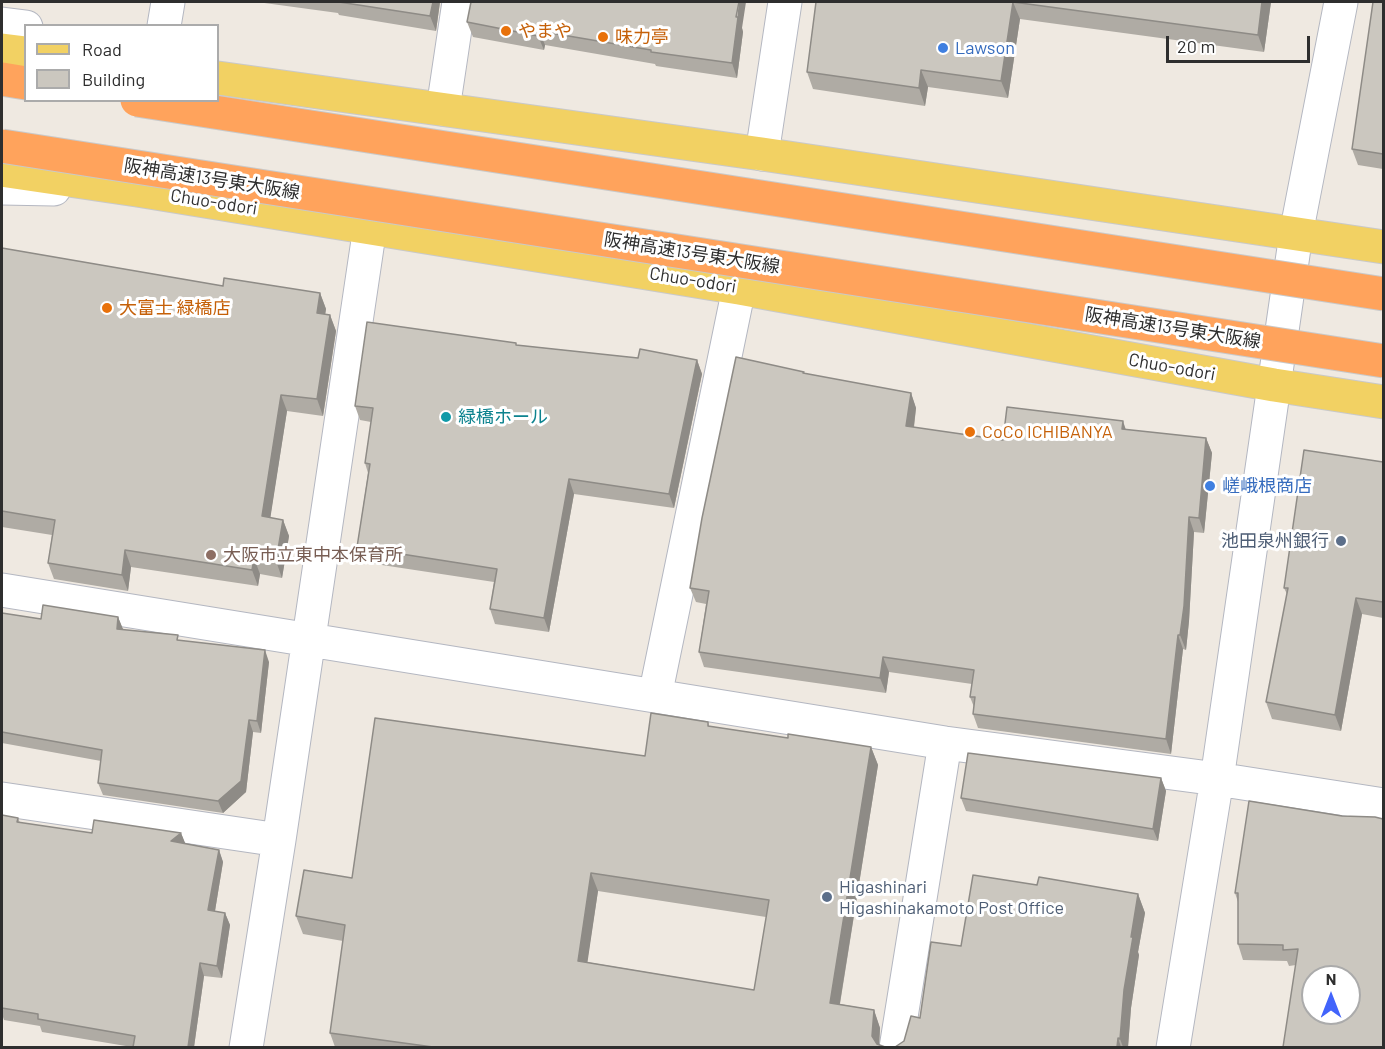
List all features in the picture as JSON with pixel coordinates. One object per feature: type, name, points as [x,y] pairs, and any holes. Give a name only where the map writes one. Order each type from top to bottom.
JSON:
[{"type":"highway","points":[[2,80],[24,83]]},
{"type":"highway","points":[[150,102],[1383,294]]},
{"type":"highway","name":"阪神高速13号東大阪線","points":[[2,146],[1383,361]]},
{"type":"main road","points":[[2,50],[24,53]]},
{"type":"main road","points":[[219,78],[762,154],[1383,247]]},
{"type":"main road","name":"Chuo-odori","points":[[2,170],[370,227],[739,288],[1274,385],[1383,402]]},
{"type":"street","points":[[164,24],[168,2]]},
{"type":"street","points":[[443,109],[459,2]]},
{"type":"street","points":[[762,154],[785,2]]},
{"type":"street","points":[[1173,1047],[1217,779],[1296,234],[1341,2]]},
{"type":"street","points":[[2,24],[24,27]]},
{"type":"street","points":[[2,188],[137,190]]},
{"type":"street","points":[[246,1047],[370,227]]},
{"type":"street","points":[[656,696],[739,288]]},
{"type":"street","points":[[2,590],[945,743],[1217,779],[1383,805]]},
{"type":"street","points":[[896,1047],[945,743]]},
{"type":"street","points":[[2,799],[279,840]]},
{"type":"building","points":[[339,2],[433,2],[430,16]]},
{"type":"building","points":[[471,2],[739,2],[732,63],[651,52],[651,50],[539,31],[538,36],[467,22]]},
{"type":"building","points":[[816,2],[1013,2],[1001,81],[921,70],[919,88],[807,72]]},
{"type":"building","points":[[1013,2],[1262,2],[1258,35]]},
{"type":"building","points":[[1373,2],[1383,2],[1383,154],[1352,149]]},
{"type":"building","points":[[2,248],[223,286],[224,278],[320,293],[317,313],[330,315],[317,399],[281,395],[262,516],[283,520],[276,561],[254,558],[252,570],[125,550],[122,575],[48,563],[55,520],[2,511]]},
{"type":"building","points":[[367,322],[516,343],[516,345],[638,358],[640,349],[697,360],[669,494],[569,479],[544,618],[490,609],[497,569],[357,547],[370,464],[365,463],[373,408],[355,406]]},
{"type":"building","points":[[736,357],[803,373],[911,393],[906,426],[1003,440],[1007,407],[1123,421],[1122,429],[1206,438],[1199,518],[1189,517],[1184,606],[1180,635],[1178,635],[1166,739],[973,714],[975,697],[970,697],[974,670],[883,657],[880,678],[699,652],[709,591],[690,588],[702,518]]},
{"type":"building","points":[[1304,450],[1383,462],[1383,602],[1356,598],[1335,715],[1266,702],[1288,588],[1284,588]]},
{"type":"building","points":[[43,605],[118,617],[117,629],[178,635],[177,640],[265,650],[257,721],[249,720],[241,781],[218,801],[98,783],[102,750],[2,732],[2,613],[41,619]]},
{"type":"building","points":[[651,713],[708,722],[708,726],[788,738],[788,734],[871,747],[830,1003],[874,1010],[872,1036],[877,1044],[885,1047],[433,1047],[330,1033],[345,925],[296,916],[304,870],[352,878],[375,718],[645,756]],"holes":[[[591,873],[769,900],[754,990],[578,961]]]},
{"type":"building","points":[[968,753],[1161,778],[1153,829],[961,798]]},
{"type":"building","points":[[1249,801],[1342,816],[1383,819],[1383,1047],[1283,1047],[1298,949],[1283,950],[1283,945],[1238,944],[1238,893],[1235,893]]},
{"type":"building","points":[[2,815],[18,818],[17,822],[92,833],[94,820],[181,833],[171,841],[219,850],[208,910],[225,913],[217,966],[200,963],[188,1047],[133,1047],[135,1036],[38,1019],[38,1014],[2,1008]]},
{"type":"building","points":[[973,875],[1037,885],[1039,877],[1138,894],[1124,990],[1120,1039],[1118,1038],[1117,1047],[895,1047],[904,1041],[911,1016],[920,1018],[931,942],[961,946]]},
{"type":"place","name":"やまや","points":[[506,31]]},
{"type":"place","name":"味力亭","points":[[603,37]]},
{"type":"place","name":"Lawson","points":[[943,48]]},
{"type":"place","name":"大富士 緑橋店","points":[[107,308]]},
{"type":"place","name":"緑橋ホール","points":[[446,417]]},
{"type":"place","name":"CoCo ICHIBANYA","points":[[970,432]]},
{"type":"place","name":"嵯峨根商店","points":[[1210,486]]},
{"type":"place","name":"池田泉州銀行","points":[[1341,541]]},
{"type":"place","name":"大阪市立東中本保育所","points":[[211,555]]},
{"type":"place","name":"Higashinari Higashinakamoto Post Office","points":[[827,897]]}]
